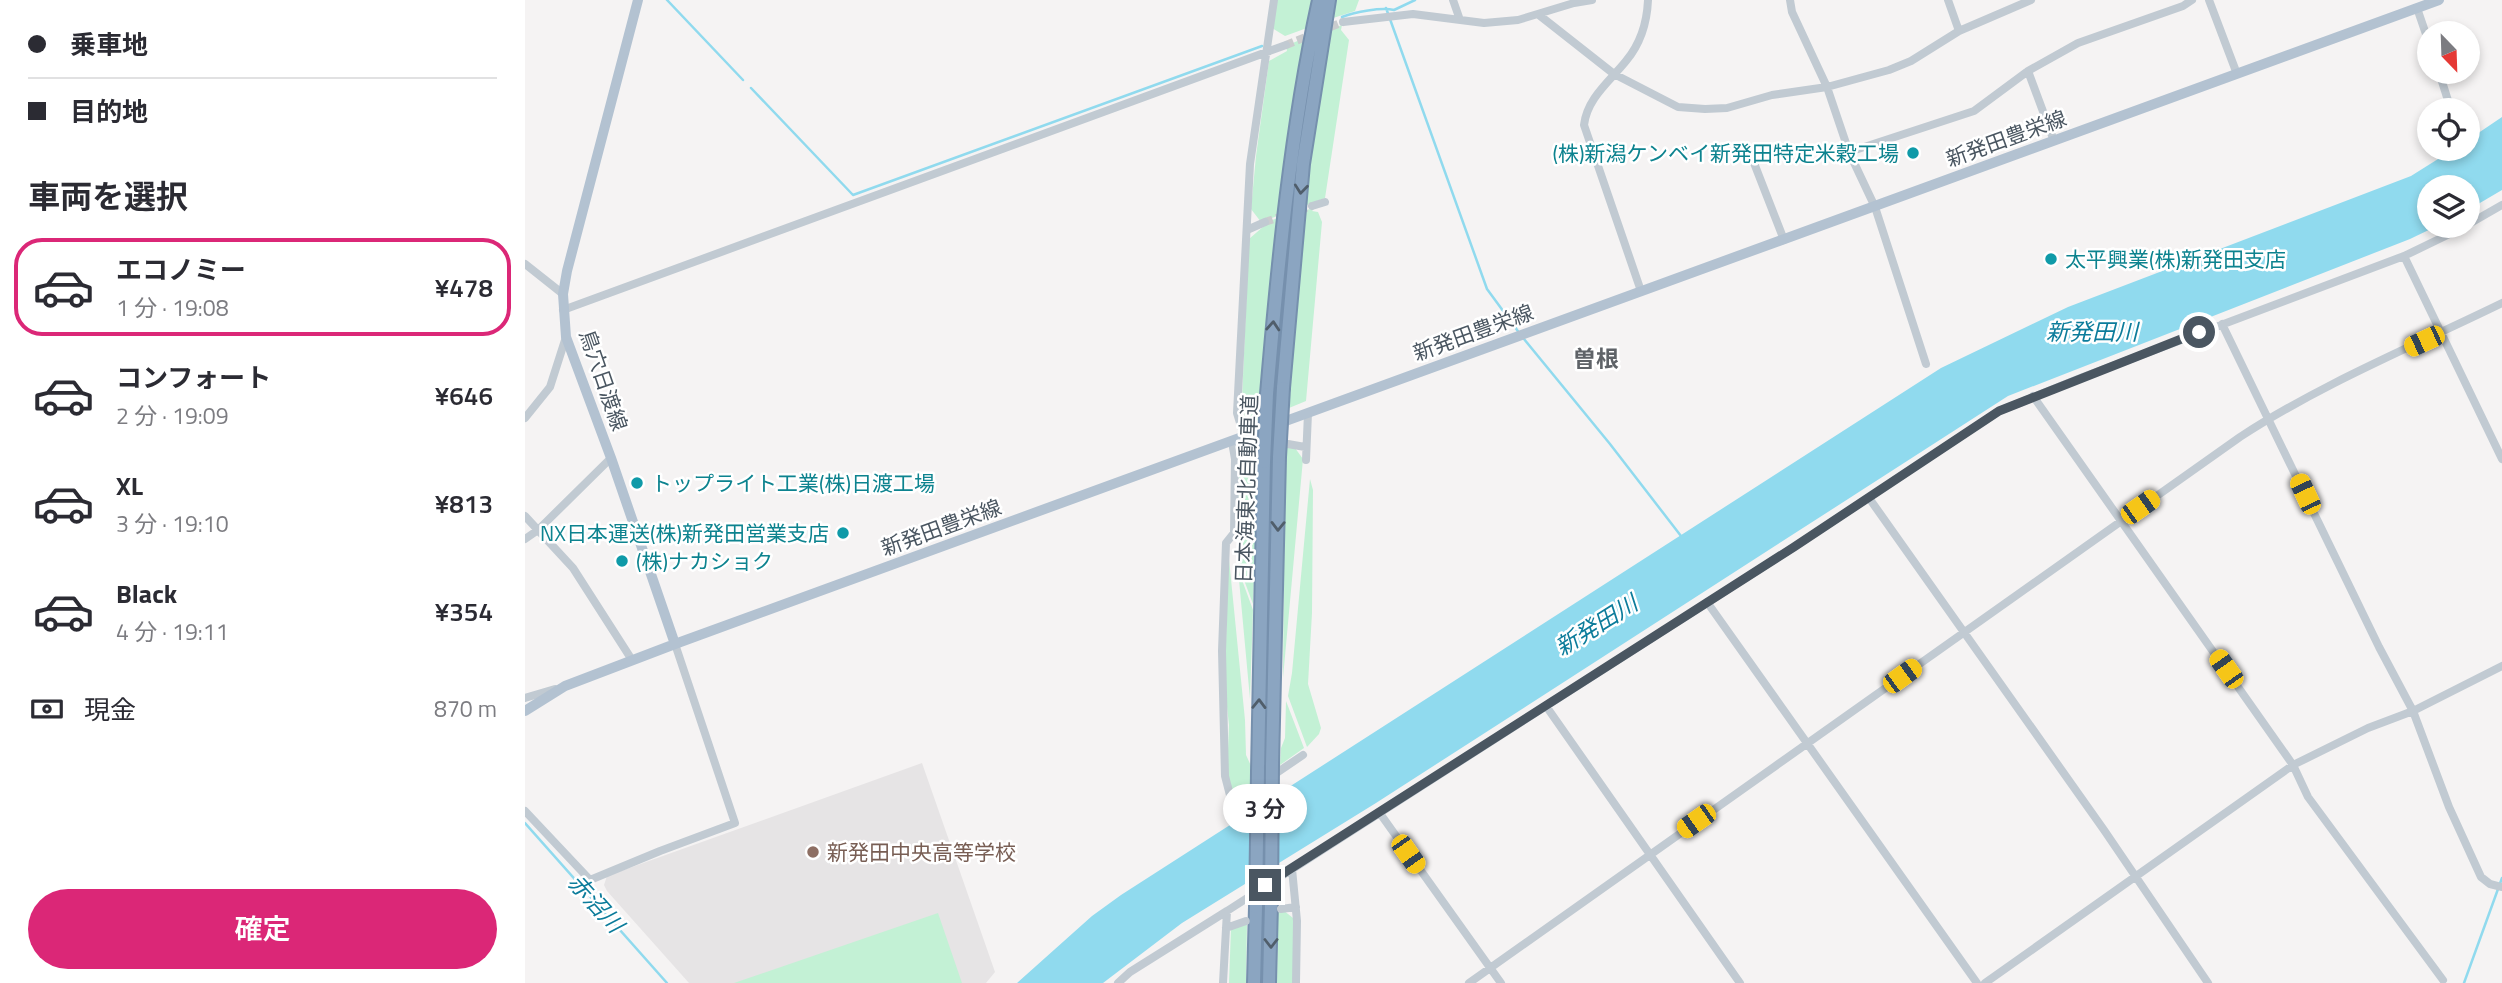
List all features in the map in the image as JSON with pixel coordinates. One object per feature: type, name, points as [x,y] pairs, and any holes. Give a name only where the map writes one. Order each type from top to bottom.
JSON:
[{"type":"highway","name":"日本海東北自動車道","points":[[1254,983],[1267,394],[1283,228],[1306,66],[1319,0]]},
{"type":"highway","name":"日本海東北自動車道","points":[[1269,983],[1276,906],[1272,765],[1283,388],[1303,164],[1329,0]]},
{"type":"main road","name":"鳥穴日渡線","points":[[638,0],[566,271],[563,310],[566,337],[675,644]]},
{"type":"main road","name":"新発田豊栄線","points":[[525,711],[565,686],[675,644],[2237,74],[2416,4],[2439,0]]},
{"type":"street","points":[[1244,436],[1237,413],[1250,164],[1274,0]]},
{"type":"street","points":[[1453,0],[1460,20]]},
{"type":"street","points":[[1343,22],[1413,14],[1485,23],[1518,20],[1592,0]]},
{"type":"street","points":[[1641,292],[1584,125],[1588,108],[1627,61],[1641,38],[1647,20],[1648,0]]},
{"type":"street","points":[[1790,0],[1792,12],[1827,87],[1849,152],[1875,207],[1926,364]]},
{"type":"street","points":[[1948,0],[1959,31]]},
{"type":"street","points":[[1539,15],[1614,74],[1678,107],[1705,109],[1727,108],[1772,95],[1827,87],[1911,61],[1959,31],[2031,0]]},
{"type":"street","points":[[1849,152],[1974,111],[2028,71],[2078,43],[2183,6],[2192,0]]},
{"type":"street","points":[[2209,0],[2237,74]]},
{"type":"street","points":[[2416,4],[2422,21]]},
{"type":"street","points":[[563,310],[1286,45]]},
{"type":"street","points":[[2028,71],[2054,141]]},
{"type":"street","points":[[1754,163],[1784,240]]},
{"type":"street","points":[[1313,206],[1325,202]]},
{"type":"street","points":[[2480,218],[2502,205]]},
{"type":"street","points":[[1247,230],[1265,222]]},
{"type":"street","points":[[1118,983],[1130,972],[1869,498],[1999,411],[2404,256],[2441,238]]},
{"type":"street","points":[[2404,256],[2502,459]]},
{"type":"street","points":[[525,264],[563,294]]},
{"type":"street","points":[[1469,983],[2270,418],[2502,303]]},
{"type":"street","points":[[2222,324],[2413,711],[2449,807],[2481,877],[2490,884],[2502,887]]},
{"type":"street","points":[[525,418],[549,387],[566,337]]},
{"type":"street","points":[[2033,396],[2293,765],[2308,797],[2443,980]]},
{"type":"street","points":[[1305,460],[1308,413]]},
{"type":"street","points":[[1232,442],[1235,459],[1234,533],[1226,543],[1222,650],[1225,776],[1230,808],[1303,755]]},
{"type":"street","points":[[1235,459],[1288,443],[1305,447]]},
{"type":"street","points":[[525,539],[538,530],[611,458]]},
{"type":"street","points":[[1869,498],[2136,876],[2208,983]]},
{"type":"street","points":[[525,516],[573,568],[632,660]]},
{"type":"street","points":[[1707,602],[1977,983]]},
{"type":"street","points":[[525,811],[590,880],[735,823],[675,644]]},
{"type":"street","points":[[1985,983],[2293,765],[2502,667]]},
{"type":"street","points":[[525,698],[565,686]]},
{"type":"street","points":[[1546,706],[1740,983]]},
{"type":"street","points":[[1379,812],[1501,983]]},
{"type":"street","points":[[1292,869],[1296,907],[1296,983]]},
{"type":"street","points":[[1276,906],[1296,907]]},
{"type":"street","points":[[1223,983],[1227,911]]},
{"type":"street","points":[[1226,928],[1246,921]]},
{"type":"shaded area","name":"新発田中央高等学校","points":[[922,763],[995,972],[986,983],[689,983],[604,885],[607,876]]},
{"type":"green space","points":[[1277,0],[1313,0],[1307,28],[1285,36],[1272,28]]},
{"type":"green space","points":[[1334,0],[1359,0],[1355,11],[1330,19]]},
{"type":"green space","points":[[1342,25],[1341,30],[1349,40],[1325,198],[1304,206],[1329,30]]},
{"type":"green space","points":[[1302,39],[1305,41],[1277,216],[1261,222],[1251,209],[1269,61],[1287,51],[1286,46]]},
{"type":"green space","points":[[1316,207],[1312,211],[1318,212],[1322,222],[1306,401],[1289,408],[1304,211]]},
{"type":"green space","points":[[1278,218],[1259,420],[1246,425],[1242,399],[1249,239],[1264,226],[1261,224]]},
{"type":"green space","points":[[1285,448],[1295,448],[1303,459],[1283,678]]},
{"type":"green space","points":[[1259,454],[1253,604],[1238,564],[1239,470],[1246,459]]},
{"type":"green space","points":[[1310,479],[1313,490],[1312,613],[1308,684],[1321,728],[1307,747],[1288,696]]},
{"type":"green space","points":[[1228,549],[1246,755],[1252,768],[1250,784],[1236,795],[1233,794],[1227,774],[1229,725],[1225,689]]},
{"type":"green space","points":[[1238,569],[1253,610],[1250,699]]},
{"type":"green space","points":[[1286,701],[1304,748],[1280,765],[1281,748],[1285,738]]},
{"type":"green space","points":[[1283,910],[1293,918],[1294,923],[1293,983],[1277,983],[1278,912]]},
{"type":"green space","points":[[938,913],[962,983],[734,983]]},
{"type":"green space","points":[[1247,924],[1246,983],[1229,983],[1231,928]]},
{"type":"water","name":"新発田川","points":[[2502,117],[2502,190],[2480,203],[2480,175],[2417,175],[2417,236],[2008,396],[1376,803],[1182,923],[1103,983],[1017,983],[1092,916],[1121,895],[1941,368],[2068,307],[2411,176],[2435,161],[2480,161],[2480,132]]},
{"type":"waterway","points":[[667,0],[743,80]]},
{"type":"waterway","points":[[1342,17],[1368,10],[1394,10],[1415,0]]},
{"type":"waterway","points":[[1386,8],[1487,289],[1520,334]]},
{"type":"waterway","points":[[751,88],[853,195],[1262,46]]},
{"type":"waterway","points":[[1524,339],[1681,536]]},
{"type":"waterway","name":"赤沼川","points":[[525,823],[667,983]]},
{"type":"waterway","points":[[2464,983],[2502,878]]},
{"type":"tunnel","points":[[1286,45],[1343,22]]},
{"type":"tunnel","points":[[1265,222],[1312,206]]},
{"type":"place","name":"(株)新潟ケンベイ新発田特定米穀工場","points":[[1913,153]]},
{"type":"place","name":"太平興業(株)新発田支店","points":[[2051,259]]},
{"type":"place","name":"トップライト工業(株)日渡工場","points":[[637,483]]},
{"type":"place","name":"NX日本運送(株)新発田営業支店","points":[[843,533]]},
{"type":"place","name":"(株)ナカショク","points":[[622,561]]},
{"type":"place","name":"新発田中央高等学校","points":[[813,852]]},
{"type":"district","name":"曽根","points":[[1596,358]]},
{"type":"route","points":[[1265,885],[1794,547],[1999,411],[2199,332]]}]
